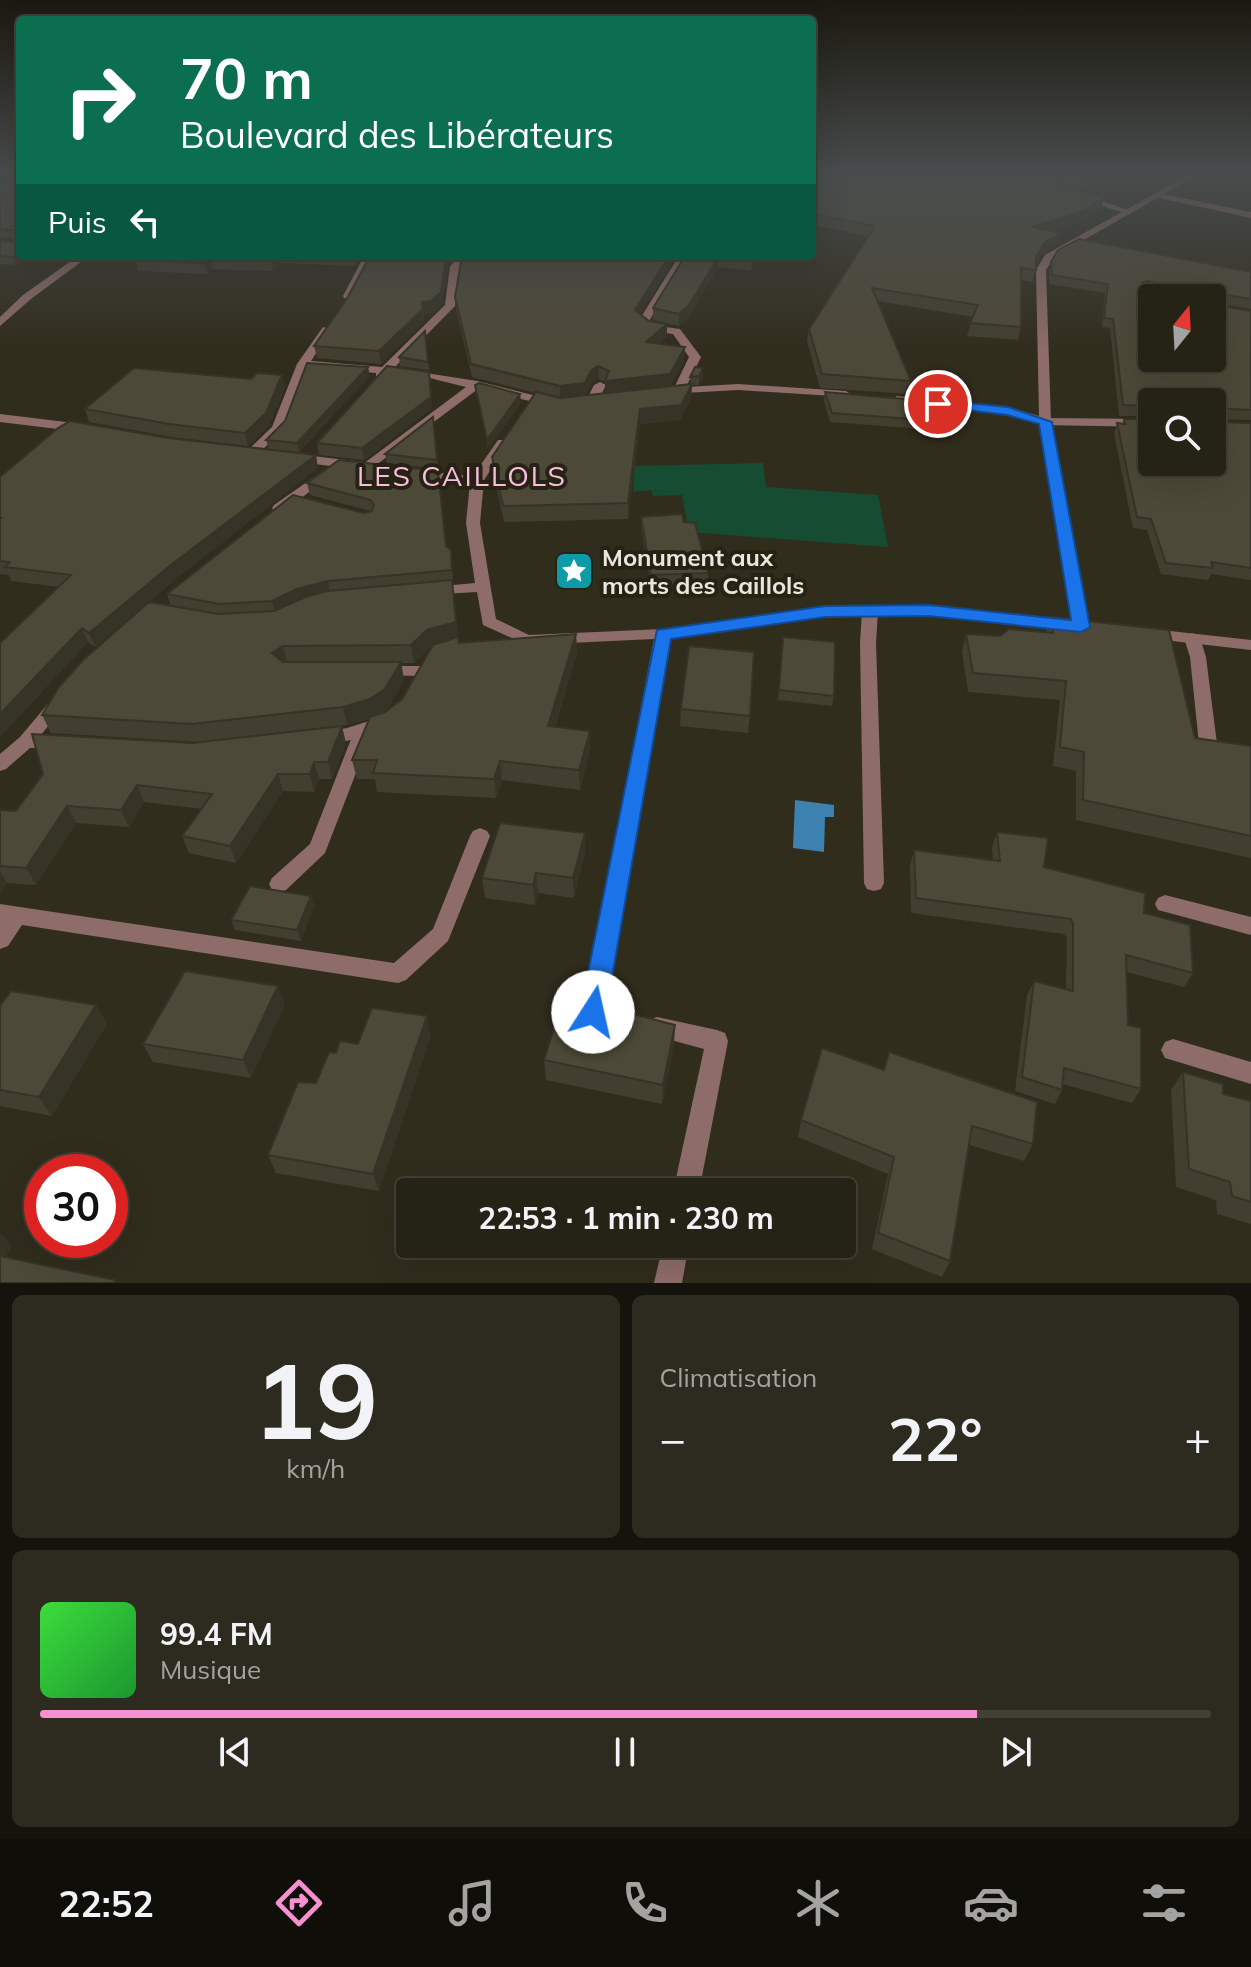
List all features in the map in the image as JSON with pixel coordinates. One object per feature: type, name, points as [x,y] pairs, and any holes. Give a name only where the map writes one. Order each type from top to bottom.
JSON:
[{"type":"street","points":[[509,434],[477,480],[473,523],[489,622],[527,640],[663,634],[825,612],[870,611],[929,610],[1089,628],[1045,422],[1041,270],[1050,255],[1090,232]]},
{"type":"street","points":[[0,323],[27,297],[78,260]]},
{"type":"street","points":[[340,311],[367,260]]},
{"type":"street","points":[[366,390],[450,306],[455,266],[461,260]]},
{"type":"street","points":[[678,391],[695,357],[676,331],[655,329],[643,322],[682,260]]},
{"type":"street","points":[[331,324],[303,364],[288,395],[278,429],[246,452],[309,453],[338,463],[477,480]]},
{"type":"street","points":[[303,364],[385,370],[477,384],[566,406],[604,403]]},
{"type":"street","points":[[384,469],[477,384]]},
{"type":"street","points":[[590,405],[600,385]]},
{"type":"street","points":[[651,395],[738,387],[862,396]]},
{"type":"street","points":[[877,398],[1008,411],[1045,422],[1138,423]]},
{"type":"street","points":[[525,411],[533,399]]},
{"type":"street","points":[[0,418],[93,429]]},
{"type":"street","points":[[266,518],[300,500],[338,463]]},
{"type":"street","points":[[423,593],[483,587]]},
{"type":"street","points":[[870,611],[868,643],[874,883]]},
{"type":"street","points":[[487,643],[506,630]]},
{"type":"street","points":[[1129,632],[1251,645]]},
{"type":"street","points":[[663,634],[593,1012],[717,1041],[689,1178]]},
{"type":"street","points":[[1192,638],[1198,657],[1208,744]]},
{"type":"street","points":[[362,671],[424,664],[408,694]]},
{"type":"street","points":[[0,764],[26,741],[73,685]]},
{"type":"street","points":[[307,739],[348,734],[381,725],[397,713]]},
{"type":"street","points":[[279,884],[318,848],[364,729]]},
{"type":"street","points":[[26,741],[71,743]]},
{"type":"street","points":[[0,940],[8,915],[398,973],[441,935],[480,836]]},
{"type":"street","points":[[1165,904],[1251,926]]},
{"type":"street","points":[[1173,1050],[1251,1073]]},
{"type":"street","points":[[668,1283],[673,1258]]},
{"type":"green space","points":[[763,463],[766,487],[878,495],[888,547],[689,532],[682,495],[653,496],[651,490],[633,492],[635,466]]},
{"type":"water","points":[[795,800],[834,805],[834,817],[825,817],[824,852],[793,848]]},
{"type":"building","points":[[871,232],[1061,233],[1045,242],[1036,257],[1036,270],[1021,268],[1021,327],[970,323],[978,305],[872,288],[911,381],[822,374],[809,329]]},
{"type":"building","points":[[1079,239],[1251,272],[1251,299],[1226,295],[1226,284],[1162,284],[1148,281],[1138,284],[1138,372],[1226,372],[1226,307],[1251,311],[1251,410],[1226,409],[1226,388],[1138,388],[1138,406],[1123,405],[1113,319],[1104,318],[1108,284],[1052,275],[1051,262],[1058,250]]},
{"type":"building","points":[[0,241],[16,242],[16,254],[0,256]]},
{"type":"building","points":[[135,260],[208,260],[204,263]]},
{"type":"building","points":[[368,260],[445,260],[441,292],[431,301],[422,302],[423,309],[379,351],[314,346],[346,300]]},
{"type":"building","points":[[461,260],[666,260],[635,310],[649,321],[667,324],[646,342],[685,347],[670,374],[605,381],[609,371],[598,366],[591,371],[585,383],[560,386],[471,364],[455,297]]},
{"type":"building","points":[[683,260],[717,260],[689,305],[679,314],[653,308]]},
{"type":"building","points":[[425,331],[428,362],[399,357]]},
{"type":"building","points":[[307,363],[368,367],[297,443],[266,440],[285,421]]},
{"type":"building","points":[[387,366],[429,372],[431,397],[362,448],[317,443]]},
{"type":"building","points":[[695,367],[703,368],[699,376],[690,377]]},
{"type":"building","points":[[134,368],[251,379],[257,373],[282,375],[266,413],[245,433],[85,409]]},
{"type":"building","points":[[479,383],[520,394],[487,440],[475,385]]},
{"type":"building","points":[[692,384],[681,405],[640,409],[628,503],[503,506],[492,457],[536,392],[560,398]]},
{"type":"building","points":[[825,392],[916,400],[924,420],[832,413]]},
{"type":"building","points":[[433,417],[437,460],[385,454]]},
{"type":"building","points":[[1124,419],[1138,419],[1138,476],[1226,476],[1226,422],[1251,423],[1251,568],[1211,562],[1213,568],[1166,563],[1151,519],[1137,517],[1117,423],[1125,424]]},
{"type":"building","points":[[70,421],[168,438],[316,455],[172,564],[89,633],[82,628],[0,714],[0,643],[71,575],[5,567],[10,562],[0,561],[0,477]]},
{"type":"building","points":[[339,460],[438,471],[446,546],[451,550],[452,570],[328,581],[297,589],[272,601],[219,604],[167,594],[293,495],[364,513],[372,511],[374,505],[371,500],[307,483]]},
{"type":"building","points":[[682,514],[684,522],[695,523],[708,573],[651,575],[641,517]]},
{"type":"building","points":[[452,580],[456,622],[427,630],[411,645],[283,646],[272,653],[283,662],[401,662],[385,689],[370,699],[343,707],[192,724],[42,715],[59,687],[83,660],[149,602],[218,614],[274,611],[328,591]]},
{"type":"building","points":[[1051,617],[1169,630],[1195,738],[1251,746],[1251,836],[1083,800],[1084,752],[1060,747],[1066,681],[973,673],[966,634],[1000,636],[1009,629],[1053,633]]},
{"type":"building","points":[[576,634],[548,726],[590,731],[579,770],[500,761],[494,779],[373,773],[377,760],[352,760],[370,717],[385,712],[402,699],[433,645],[458,637],[459,643]]},
{"type":"building","points":[[783,637],[835,642],[834,696],[779,690]]},
{"type":"building","points":[[689,646],[754,652],[750,716],[681,709]]},
{"type":"building","points":[[342,726],[328,762],[314,762],[310,774],[278,774],[230,846],[182,836],[212,794],[137,785],[121,810],[67,806],[26,868],[0,866],[0,810],[16,811],[43,774],[32,734],[193,743]]},
{"type":"building","points":[[500,823],[585,833],[573,878],[536,873],[533,885],[482,878]]},
{"type":"building","points":[[997,832],[1048,838],[1044,867],[1145,893],[1144,913],[1190,925],[1193,973],[1126,955],[1128,1025],[1141,1028],[1141,1089],[1064,1068],[1062,1090],[1022,1077],[1034,981],[1073,991],[1071,919],[916,898],[914,850],[1000,861]]},
{"type":"building","points":[[250,886],[311,896],[297,930],[231,920]]},
{"type":"building","points":[[185,971],[278,986],[243,1060],[143,1044]]},
{"type":"building","points":[[11,991],[96,1005],[39,1097],[0,1090],[0,1006]]},
{"type":"building","points":[[564,996],[675,1025],[663,1085],[544,1060]]},
{"type":"building","points":[[372,1008],[427,1016],[373,1174],[268,1155],[298,1082],[316,1083],[329,1052],[336,1053],[340,1041],[358,1044]]},
{"type":"building","points":[[822,1048],[884,1070],[889,1052],[1037,1102],[1033,1144],[972,1126],[950,1261],[878,1233],[894,1157],[801,1120]]},
{"type":"building","points":[[1183,1072],[1223,1084],[1223,1094],[1251,1101],[1251,1202],[1232,1196],[1230,1182],[1189,1169]]},
{"type":"building","points":[[0,1256],[115,1280],[114,1283],[0,1283]]},
{"type":"place","name":"Monument aux morts des Caillols","points":[[574,571]]},
{"type":"district","name":"LES CAILLOLS","points":[[462,475]]},
{"type":"route","points":[[593,1012],[663,634],[825,612],[929,610],[1081,627],[1045,422],[1008,411],[938,404]]}]
